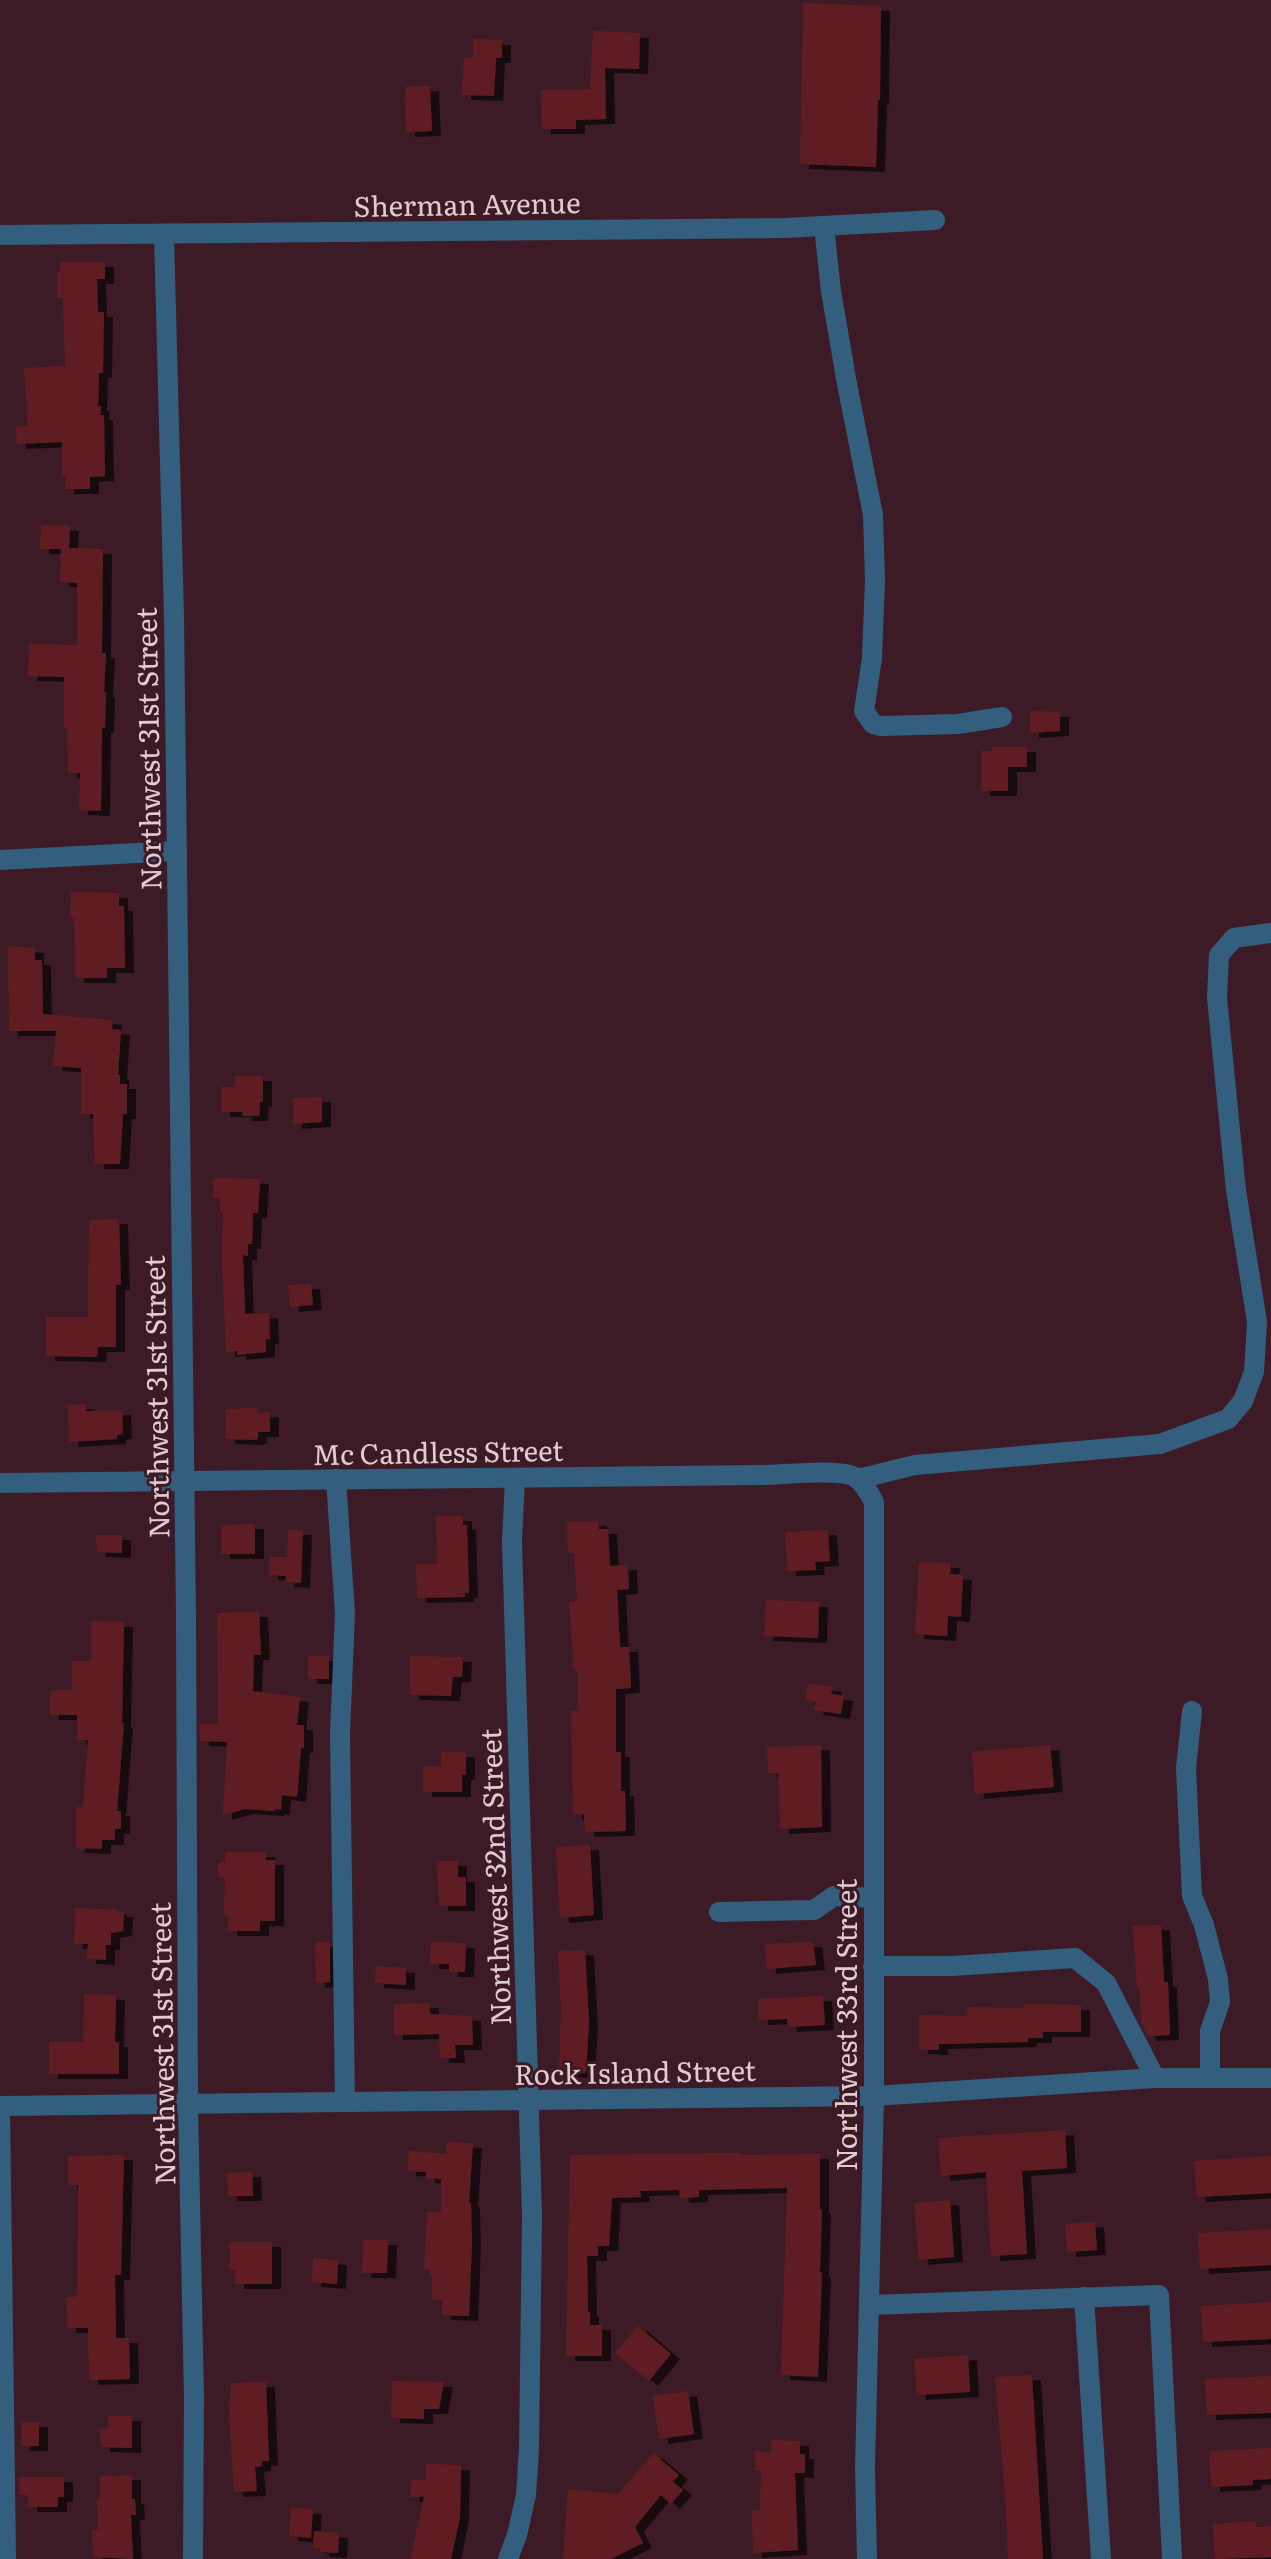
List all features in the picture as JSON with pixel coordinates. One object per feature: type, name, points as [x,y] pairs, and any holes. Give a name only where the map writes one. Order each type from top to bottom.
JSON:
[{"type":"street","name":"Sherman Avenue","points":[[0,235],[824,226],[935,220]]},
{"type":"street","points":[[824,226],[844,369],[873,515],[875,580],[872,658],[864,711],[873,724],[881,726],[958,724],[1002,717]]},
{"type":"street","name":"Northwest 31st Street","points":[[164,234],[177,851],[188,2104],[194,2398],[193,2559]]},
{"type":"street","points":[[0,860],[177,851]]},
{"type":"street","points":[[863,1485],[929,1464],[1160,1444],[1228,1419],[1243,1401],[1254,1372],[1257,1322],[1234,1176],[1217,998],[1219,955],[1234,938],[1271,933]]},
{"type":"street","name":"Mc Candless Street","points":[[0,1483],[845,1472],[863,1485]]},
{"type":"street","name":"Northwest 32nd Street","points":[[508,2559],[526,2495],[532,2215],[512,1542],[515,1478]]},
{"type":"street","points":[[336,1479],[345,1614],[340,1734],[345,2102]]},
{"type":"street","name":"Northwest 33rd Street","points":[[863,1485],[874,1502],[874,2096],[865,2467],[867,2559]]},
{"type":"street","points":[[1192,1711],[1186,1768],[1192,1896],[1204,1925],[1218,1979],[1220,2002],[1210,2031],[1210,2078]]},
{"type":"street","points":[[719,1912],[814,1910],[834,1896],[874,1898]]},
{"type":"street","points":[[873,1966],[952,1966],[1075,1958],[1106,1983],[1155,2078]]},
{"type":"street","name":"Rock Island Street","points":[[0,2106],[874,2096],[1155,2078],[1271,2078]]},
{"type":"street","points":[[0,2106],[6,2559]]},
{"type":"street","points":[[869,2305],[1159,2295],[1172,2559]]},
{"type":"street","points":[[1084,2297],[1101,2559]]},
{"type":"building","points":[[803,3],[881,6],[876,167],[800,164]]},
{"type":"building","points":[[593,31],[640,33],[639,69],[605,68],[606,119],[576,120],[576,129],[542,129],[541,90],[590,89]]},
{"type":"building","points":[[473,39],[502,40],[502,58],[496,58],[494,96],[462,95],[464,58],[473,58]]},
{"type":"building","points":[[430,86],[432,131],[406,132],[405,87]]},
{"type":"building","points":[[60,262],[105,262],[105,279],[97,279],[98,312],[104,312],[103,373],[99,373],[98,406],[101,406],[100,415],[104,415],[105,476],[90,477],[90,489],[65,489],[62,442],[17,444],[16,427],[28,426],[24,368],[65,366],[63,298],[57,298]]},
{"type":"building","points":[[41,525],[70,526],[69,548],[103,549],[102,653],[106,653],[106,692],[105,728],[102,728],[101,811],[79,810],[80,773],[68,773],[64,677],[28,676],[29,644],[77,645],[77,583],[60,582],[61,549],[40,549]]},
{"type":"building","points":[[1030,711],[1060,712],[1060,731],[1030,733]]},
{"type":"building","points":[[992,747],[1027,747],[1027,767],[1008,767],[1008,791],[981,791],[981,751],[992,751]]},
{"type":"building","points":[[71,892],[119,893],[119,906],[124,906],[125,968],[107,968],[107,978],[75,978]]},
{"type":"building","points":[[8,946],[35,948],[35,960],[42,960],[43,1014],[113,1020],[112,1029],[121,1030],[118,1075],[120,1084],[127,1084],[127,1114],[123,1114],[120,1164],[95,1164],[93,1114],[81,1114],[81,1068],[53,1066],[56,1031],[9,1031]]},
{"type":"building","points":[[235,1076],[263,1076],[263,1102],[260,1102],[259,1116],[221,1112],[221,1087],[235,1087]]},
{"type":"building","points":[[322,1097],[322,1122],[293,1124],[293,1098]]},
{"type":"building","points":[[213,1179],[260,1179],[258,1213],[253,1213],[252,1244],[248,1244],[248,1256],[243,1255],[245,1314],[269,1313],[270,1339],[266,1339],[266,1352],[237,1355],[237,1351],[226,1352],[223,1212],[220,1212],[220,1198],[213,1198]]},
{"type":"building","points":[[119,1219],[121,1285],[116,1285],[116,1347],[98,1347],[97,1357],[46,1356],[46,1317],[88,1317],[89,1220]]},
{"type":"building","points":[[311,1284],[313,1305],[290,1307],[288,1285]]},
{"type":"building","points":[[86,1404],[86,1411],[122,1410],[123,1434],[117,1435],[117,1439],[69,1442],[68,1405]]},
{"type":"building","points":[[257,1408],[257,1413],[270,1412],[270,1432],[258,1432],[258,1439],[252,1440],[226,1439],[226,1409]]},
{"type":"building","points":[[436,1516],[463,1516],[463,1525],[467,1525],[469,1593],[465,1593],[465,1597],[417,1598],[416,1564],[437,1564]]},
{"type":"building","points":[[598,1521],[599,1529],[608,1529],[610,1566],[628,1565],[629,1589],[617,1590],[620,1647],[629,1647],[631,1688],[616,1689],[616,1752],[621,1752],[621,1791],[625,1791],[626,1831],[585,1832],[584,1814],[573,1815],[571,1711],[578,1711],[578,1671],[574,1671],[569,1602],[577,1601],[574,1553],[568,1553],[567,1522]]},
{"type":"building","points":[[255,1524],[255,1554],[221,1554],[221,1525]]},
{"type":"building","points":[[288,1530],[303,1530],[301,1583],[285,1582],[286,1576],[269,1575],[270,1557],[287,1557]]},
{"type":"building","points":[[828,1530],[830,1561],[815,1562],[816,1570],[787,1571],[785,1532]]},
{"type":"building","points":[[96,1535],[122,1535],[122,1553],[97,1552]]},
{"type":"building","points":[[919,1562],[951,1563],[950,1574],[963,1575],[961,1617],[948,1616],[947,1636],[915,1634]]},
{"type":"building","points":[[766,1600],[819,1602],[818,1638],[764,1636]]},
{"type":"building","points":[[259,1612],[261,1655],[254,1655],[253,1691],[300,1697],[297,1725],[304,1725],[304,1748],[301,1748],[297,1797],[282,1795],[281,1810],[245,1809],[223,1815],[227,1742],[200,1741],[199,1724],[218,1724],[217,1613]]},
{"type":"building","points":[[91,1621],[124,1622],[124,1723],[117,1811],[121,1811],[121,1829],[115,1829],[115,1840],[102,1840],[102,1849],[76,1848],[76,1807],[83,1807],[88,1740],[77,1740],[77,1715],[50,1715],[50,1690],[72,1690],[72,1661],[91,1661]]},
{"type":"building","points":[[308,1656],[329,1656],[329,1679],[308,1679]]},
{"type":"building","points":[[410,1656],[463,1657],[462,1677],[453,1677],[451,1696],[410,1695]]},
{"type":"building","points":[[808,1683],[833,1687],[831,1694],[844,1696],[841,1714],[814,1710],[816,1702],[805,1700]]},
{"type":"building","points":[[821,1745],[822,1827],[780,1829],[778,1773],[768,1773],[767,1747]]},
{"type":"building","points":[[1050,1745],[1054,1787],[975,1794],[972,1752]]},
{"type":"building","points":[[441,1752],[466,1752],[462,1792],[423,1792],[423,1766],[441,1767]]},
{"type":"building","points":[[590,1845],[594,1915],[560,1918],[556,1847]]},
{"type":"building","points":[[225,1852],[266,1852],[266,1860],[275,1860],[275,1921],[260,1921],[260,1931],[228,1931],[228,1915],[224,1915],[225,1878],[218,1878],[218,1863],[225,1862]]},
{"type":"building","points":[[437,1861],[458,1861],[458,1877],[466,1877],[466,1906],[439,1906]]},
{"type":"building","points":[[75,1908],[124,1912],[123,1931],[111,1933],[111,1945],[106,1945],[106,1960],[87,1959],[88,1944],[74,1944]]},
{"type":"building","points":[[1161,1925],[1170,2035],[1148,2036],[1141,2023],[1133,1926]]},
{"type":"building","points":[[315,1942],[330,1942],[330,1982],[316,1983]]},
{"type":"building","points":[[431,1942],[466,1943],[465,1972],[449,1972],[449,1964],[430,1964]]},
{"type":"building","points":[[813,1942],[816,1965],[767,1969],[765,1944]]},
{"type":"building","points":[[585,1950],[589,2023],[586,2073],[559,2072],[561,2008],[558,1951]]},
{"type":"building","points":[[376,1966],[406,1968],[406,1985],[375,1983]]},
{"type":"building","points":[[84,1994],[116,1995],[115,2042],[119,2042],[119,2074],[49,2074],[49,2042],[83,2042]]},
{"type":"building","points":[[823,1996],[825,2025],[788,2027],[787,2019],[759,2020],[758,1999]]},
{"type":"building","points":[[430,2003],[430,2014],[472,2016],[473,2045],[455,2045],[456,2058],[440,2058],[439,2034],[394,2035],[394,2004]]},
{"type":"building","points":[[1024,2004],[1081,2005],[1081,2032],[1043,2032],[1043,2038],[1028,2038],[1028,2042],[939,2044],[939,2050],[919,2049],[919,2015],[967,2016],[968,2007],[1024,2008]]},
{"type":"building","points":[[1065,2130],[1067,2168],[1022,2171],[1027,2254],[991,2256],[986,2172],[941,2176],[938,2138]]},
{"type":"building","points":[[447,2142],[473,2143],[469,2202],[472,2244],[469,2316],[442,2315],[442,2300],[432,2300],[430,2270],[424,2270],[427,2212],[441,2212],[441,2179],[426,2178],[426,2172],[407,2171],[409,2151],[446,2154]]},
{"type":"building","points":[[820,2154],[822,2272],[818,2377],[781,2375],[787,2188],[699,2190],[699,2197],[680,2198],[679,2190],[640,2191],[641,2197],[612,2198],[609,2246],[598,2246],[598,2256],[587,2256],[588,2312],[590,2325],[602,2325],[602,2356],[566,2356],[570,2155]]},
{"type":"building","points":[[124,2155],[121,2275],[115,2275],[116,2338],[129,2338],[130,2379],[89,2380],[88,2328],[67,2328],[66,2297],[77,2294],[78,2228],[78,2185],[68,2185],[68,2156]]},
{"type":"building","points":[[1271,2156],[1271,2193],[1197,2197],[1194,2161]]},
{"type":"building","points":[[252,2172],[253,2196],[228,2196],[227,2173]]},
{"type":"building","points":[[950,2200],[954,2257],[919,2260],[914,2203]]},
{"type":"building","points":[[1095,2222],[1097,2250],[1067,2252],[1065,2224]]},
{"type":"building","points":[[1271,2229],[1271,2265],[1200,2269],[1198,2233]]},
{"type":"building","points":[[363,2240],[388,2240],[387,2273],[362,2273]]},
{"type":"building","points":[[230,2242],[272,2242],[272,2284],[235,2284],[235,2270],[230,2270]]},
{"type":"building","points":[[313,2258],[338,2260],[337,2284],[312,2282]]},
{"type":"building","points":[[1271,2302],[1271,2339],[1203,2342],[1201,2306]]},
{"type":"building","points":[[638,2326],[671,2354],[649,2381],[615,2353]]},
{"type":"building","points":[[968,2355],[970,2392],[917,2395],[914,2359]]},
{"type":"building","points":[[1032,2375],[1043,2559],[1008,2559],[995,2377]]},
{"type":"building","points":[[1271,2376],[1271,2413],[1207,2415],[1205,2379]]},
{"type":"building","points":[[392,2381],[444,2382],[439,2409],[424,2409],[424,2419],[391,2418]]},
{"type":"building","points":[[266,2382],[269,2461],[262,2461],[262,2466],[255,2467],[257,2491],[234,2492],[229,2413],[231,2383]]},
{"type":"building","points":[[688,2391],[694,2434],[659,2439],[653,2396]]},
{"type":"building","points":[[108,2416],[132,2416],[132,2448],[101,2447],[100,2429],[108,2429]]},
{"type":"building","points":[[22,2422],[39,2422],[39,2446],[21,2446]]},
{"type":"building","points":[[771,2440],[800,2441],[800,2454],[805,2454],[805,2473],[795,2473],[798,2550],[753,2553],[752,2511],[760,2510],[761,2471],[755,2471],[755,2451],[771,2452]]},
{"type":"building","points":[[1271,2448],[1271,2479],[1253,2480],[1253,2485],[1211,2487],[1209,2451]]},
{"type":"building","points":[[653,2453],[679,2475],[673,2482],[683,2490],[671,2504],[661,2495],[635,2527],[643,2543],[611,2559],[563,2559],[568,2489],[618,2494]]},
{"type":"building","points":[[426,2464],[461,2465],[460,2517],[451,2559],[410,2559],[424,2497],[410,2497],[411,2480],[426,2480]]},
{"type":"building","points":[[132,2475],[136,2515],[131,2515],[133,2559],[93,2557],[92,2530],[98,2530],[100,2476]]},
{"type":"building","points":[[19,2477],[64,2477],[64,2497],[58,2497],[58,2507],[28,2507],[28,2495],[19,2495]]},
{"type":"building","points":[[291,2508],[313,2509],[311,2538],[289,2536]]},
{"type":"building","points":[[1255,2521],[1256,2527],[1271,2526],[1271,2557],[1215,2559],[1213,2524]]},
{"type":"building","points":[[314,2531],[339,2533],[338,2553],[320,2552],[320,2549],[313,2548]]}]
